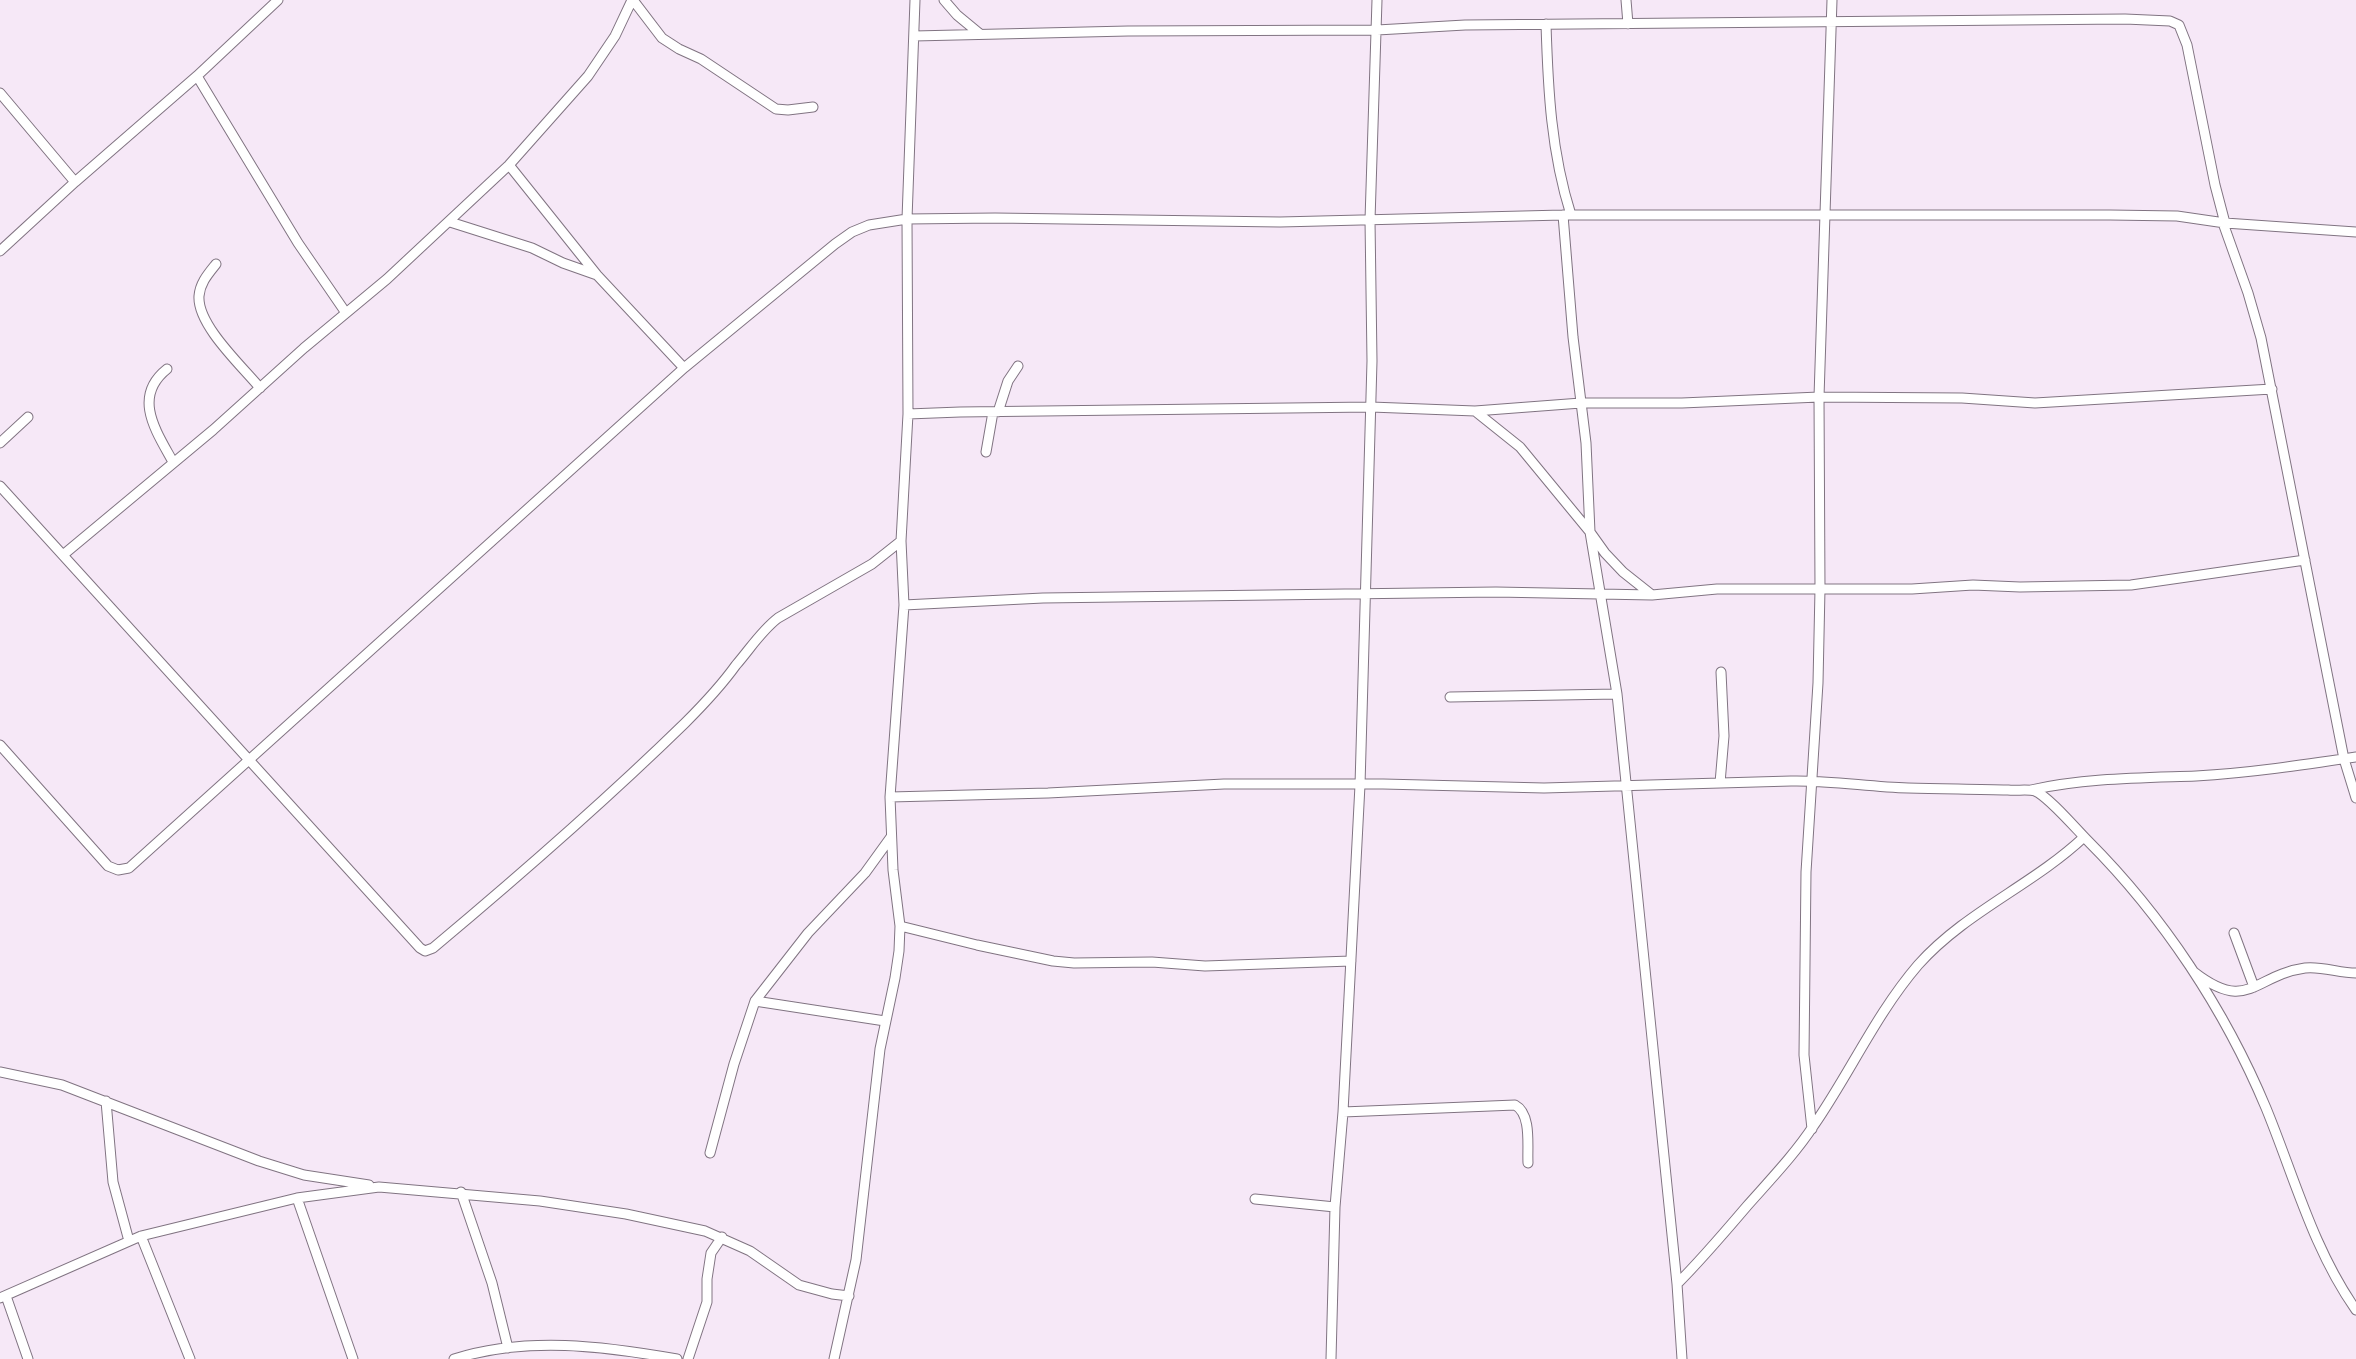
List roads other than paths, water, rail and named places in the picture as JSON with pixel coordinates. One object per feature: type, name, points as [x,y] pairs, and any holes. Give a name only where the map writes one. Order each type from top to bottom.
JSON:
[{"type":"street","points":[[63,555],[213,430],[450,222],[509,165],[588,76],[615,36],[633,0],[662,38],[701,59],[776,109],[813,107]]},
{"type":"street","points":[[834,1359],[856,1260],[885,1021],[895,978],[900,926],[893,870],[890,797],[904,605],[901,542],[908,414],[908,219],[915,0]]},
{"type":"street","points":[[944,0],[957,15],[980,34]]},
{"type":"street","points":[[1331,1359],[1335,1208],[1343,1112],[1360,785],[1371,407],[1370,220],[1377,0]]},
{"type":"street","points":[[1626,0],[1628,24]]},
{"type":"street","points":[[1812,1129],[1804,1055],[1807,860],[1813,780],[1820,589],[1819,397],[1824,303],[1824,215],[1832,0]]},
{"type":"street","points":[[0,251],[197,76],[272,2]]},
{"type":"street","points":[[914,36],[1377,30],[1465,24],[2124,19],[2175,22],[2187,45],[2224,223],[2248,293],[2272,389],[2344,759],[2356,798]]},
{"type":"street","points":[[1546,24],[1548,94],[1553,142],[1567,215],[1586,443],[1590,531],[1617,694],[1628,785],[1677,1284],[1682,1359]]},
{"type":"street","points":[[197,76],[298,243],[346,313]]},
{"type":"street","points":[[0,93],[75,182]]},
{"type":"street","points":[[509,165],[597,275],[684,368]]},
{"type":"street","points":[[0,746],[108,866],[118,870],[132,865],[684,368],[835,244],[852,232],[876,224],[908,219],[995,218],[1280,222],[1567,215],[2121,215],[2177,216],[2224,223],[2356,232]]},
{"type":"street","points":[[450,222],[532,248],[563,263],[597,275]]},
{"type":"street","points":[[216,264],[205,278],[200,290],[201,312],[209,326],[260,388]]},
{"type":"street","points":[[986,452],[995,412],[1008,381],[1018,366]]},
{"type":"street","points":[[167,369],[150,387],[149,401],[157,432],[173,462]]},
{"type":"street","points":[[908,414],[1371,407],[1475,411],[1581,403],[1682,403],[1819,397],[1962,398],[2035,403],[2272,389]]},
{"type":"street","points":[[1475,411],[1520,447],[1590,531],[1605,553],[1623,572],[1652,595]]},
{"type":"street","points":[[0,443],[28,417]]},
{"type":"street","points":[[0,486],[425,951],[431,950],[590,813],[686,722],[732,671],[767,626],[872,564],[901,542]]},
{"type":"street","points":[[904,605],[1043,598],[1365,594],[1601,593],[1652,595],[1717,589],[1912,589],[1973,585],[2131,585],[2305,560]]},
{"type":"street","points":[[1720,783],[1724,736],[1721,672]]},
{"type":"street","points":[[1450,696],[1617,694]]},
{"type":"street","points":[[2028,791],[2067,782],[2197,776],[2285,768],[2356,757]]},
{"type":"street","points":[[890,797],[1048,793],[1224,784],[1544,788],[1813,780],[1884,787],[2036,791],[2062,813],[2126,881],[2190,968],[2224,1024],[2252,1079],[2324,1254],[2356,1310]]},
{"type":"street","points":[[710,1154],[734,1065],[756,1001],[808,933],[860,880],[891,837]]},
{"type":"street","points":[[1677,1284],[1724,1234],[1812,1129],[1876,1023],[1919,965],[1936,947],[1968,921],[2056,861],[2084,837]]},
{"type":"street","points":[[900,926],[1053,961],[1074,963],[1152,962],[1205,966],[1351,962]]},
{"type":"street","points":[[2234,933],[2254,987]]},
{"type":"street","points":[[2190,968],[2206,981],[2227,991],[2241,991],[2280,975],[2305,968],[2356,973]]},
{"type":"street","points":[[756,1001],[885,1021]]},
{"type":"street","points":[[0,1072],[62,1085],[304,1175],[379,1187],[461,1192],[540,1201],[626,1214],[705,1231],[750,1251],[799,1285],[849,1296]]},
{"type":"street","points":[[106,1101],[113,1182],[129,1241]]},
{"type":"street","points":[[1343,1112],[1515,1105],[1522,1110],[1525,1117],[1528,1163]]},
{"type":"street","points":[[28,1359],[3,1297],[141,1236],[297,1198],[379,1187]]},
{"type":"street","points":[[461,1192],[492,1283],[508,1348]]},
{"type":"street","points":[[297,1198],[353,1359]]},
{"type":"street","points":[[1255,1199],[1335,1208]]},
{"type":"street","points":[[141,1236],[190,1359]]},
{"type":"street","points":[[688,1359],[707,1302],[710,1254],[722,1237]]},
{"type":"street","points":[[454,1359],[472,1353],[531,1345],[582,1346],[676,1359]]}]
